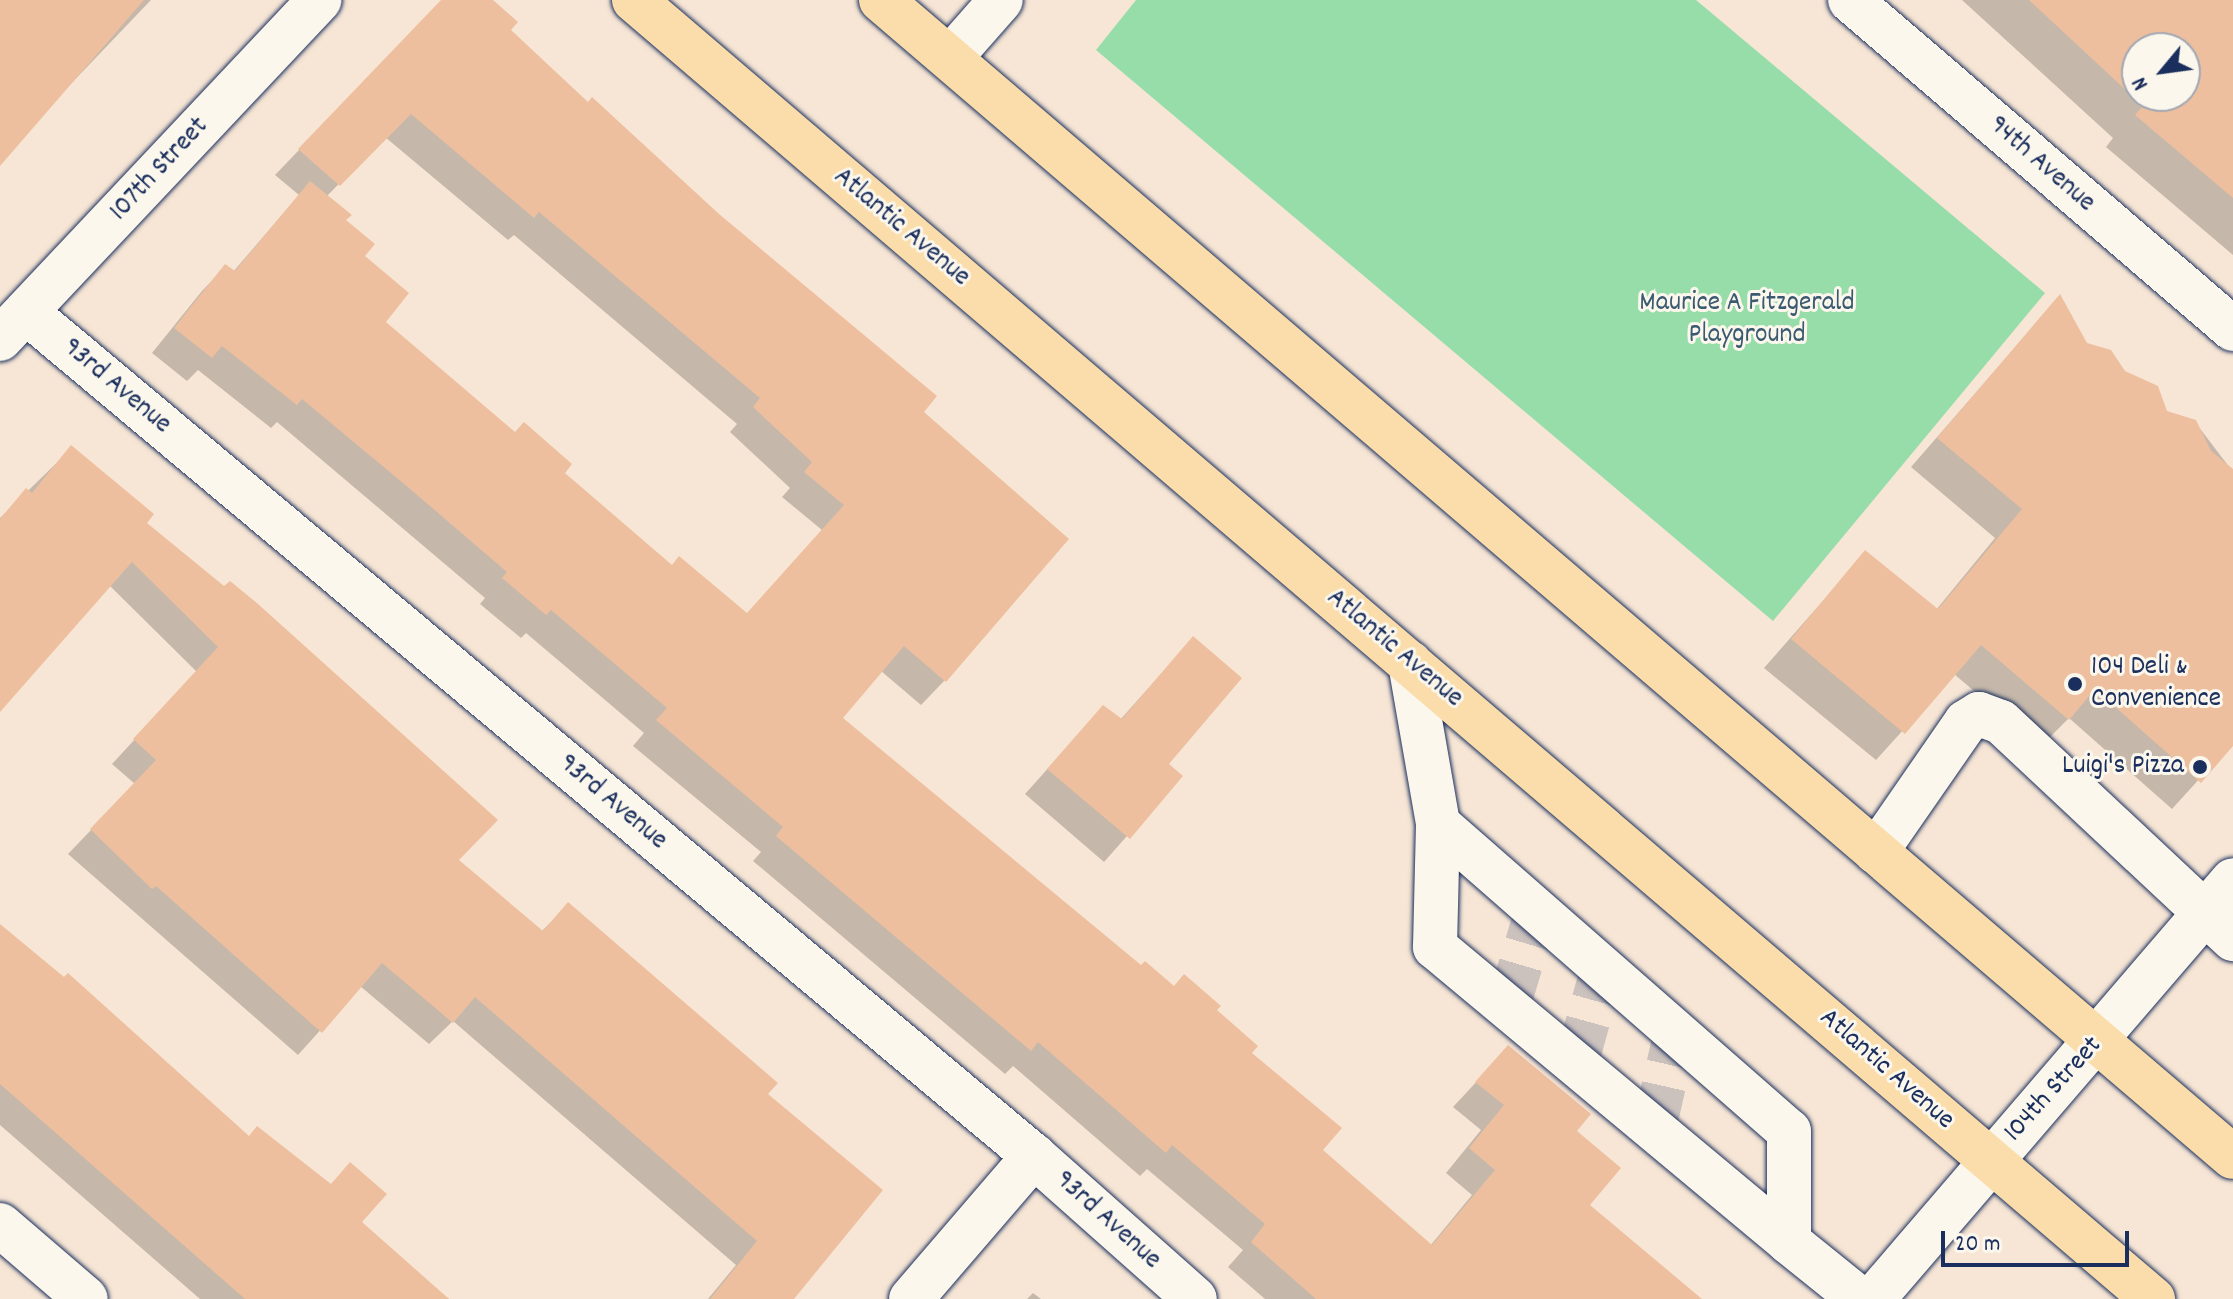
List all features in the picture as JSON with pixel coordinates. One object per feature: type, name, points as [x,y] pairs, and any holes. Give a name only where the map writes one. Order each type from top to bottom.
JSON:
[{"type":"main road","name":"Atlantic Avenue","points":[[634,0],[2153,1299]]},
{"type":"main road","points":[[881,0],[2233,1157]]},
{"type":"street","name":"107th Street","points":[[13,326],[320,0]]},
{"type":"street","points":[[950,58],[1001,0]]},
{"type":"street","name":"94th Avenue","points":[[1850,0],[2233,329]]},
{"type":"street","name":"93rd Avenue","points":[[13,326],[1034,1156],[1195,1299]]},
{"type":"street","points":[[1410,663],[1438,824],[1435,947],[1860,1299]]},
{"type":"street","points":[[1876,852],[1966,722],[1979,714],[2001,722],[2218,927]]},
{"type":"street","points":[[1438,824],[1789,1131],[1789,1242]]},
{"type":"street","name":"104th Street","points":[[1873,1299],[1991,1160],[2098,1041],[2218,927],[2233,880]]},
{"type":"street","points":[[911,1299],[1034,1156]]},
{"type":"street","points":[[0,1225],[86,1299]]},
{"type":"green space","name":"Maurice A Fitzgerald Playground","points":[[1136,0],[1696,0],[2045,293],[1773,621],[1096,50]]},
{"type":"building","points":[[0,0],[144,0],[0,166]]},
{"type":"building","points":[[441,0],[493,0],[518,22],[511,30],[588,102],[592,97],[719,214],[937,396],[924,412],[1069,539],[946,682],[904,646],[843,718],[1141,965],[1145,961],[1174,986],[1184,974],[1221,1006],[1217,1010],[1258,1046],[1252,1053],[1342,1128],[1323,1150],[1432,1245],[1495,1170],[1469,1148],[1504,1105],[1475,1082],[1508,1045],[1591,1114],[1577,1131],[1621,1168],[1590,1205],[1702,1299],[1316,1299],[1251,1242],[1265,1224],[1172,1145],[1166,1153],[1038,1042],[1031,1051],[776,836],[783,827],[656,720],[667,708],[551,610],[546,615],[502,578],[507,572],[409,488],[302,399],[297,405],[222,346],[212,358],[174,328],[225,264],[235,271],[310,181],[352,215],[346,220],[375,244],[365,256],[409,293],[386,322],[515,432],[524,422],[572,464],[565,473],[672,565],[679,556],[747,613],[844,505],[804,472],[812,462],[753,407],[760,398],[539,212],[534,218],[411,114],[340,186],[298,149]]},
{"type":"building","points":[[2029,0],[2233,0],[2233,198],[2135,115],[2138,112],[2201,112],[2201,32],[2121,32],[2121,86]]},
{"type":"building","points":[[2060,294],[2087,343],[2111,350],[2125,371],[2158,386],[2167,411],[2196,420],[2211,451],[2233,469],[2233,746],[2201,783],[2095,689],[2069,720],[1981,645],[1905,734],[1791,639],[1865,550],[1938,609],[2022,509],[1937,438]]},
{"type":"building","points":[[71,445],[154,514],[147,523],[224,586],[230,581],[258,604],[498,820],[459,860],[543,931],[568,902],[778,1083],[768,1094],[883,1190],[794,1299],[710,1299],[757,1241],[475,997],[453,1023],[382,963],[322,1033],[156,886],[152,889],[90,829],[156,760],[133,739],[218,647],[132,562],[0,712],[0,519],[26,488],[32,493]]},
{"type":"building","points":[[1193,636],[1242,678],[1169,764],[1183,776],[1130,839],[1047,769],[1103,705],[1122,719]]},
{"type":"building","points":[[0,924],[64,977],[68,973],[249,1136],[257,1126],[331,1184],[350,1162],[387,1194],[362,1222],[449,1299],[245,1299],[0,1084]]},
{"type":"tunnel","points":[[1508,1007],[1537,910]]},
{"type":"tunnel","points":[[1576,1064],[1603,967]]},
{"type":"tunnel","points":[[1654,1129],[1676,1031]]},
{"type":"place","name":"104 Deli & Convenience","points":[[2075,684]]},
{"type":"place","name":"Luigi's Pizza","points":[[2200,767]]}]
